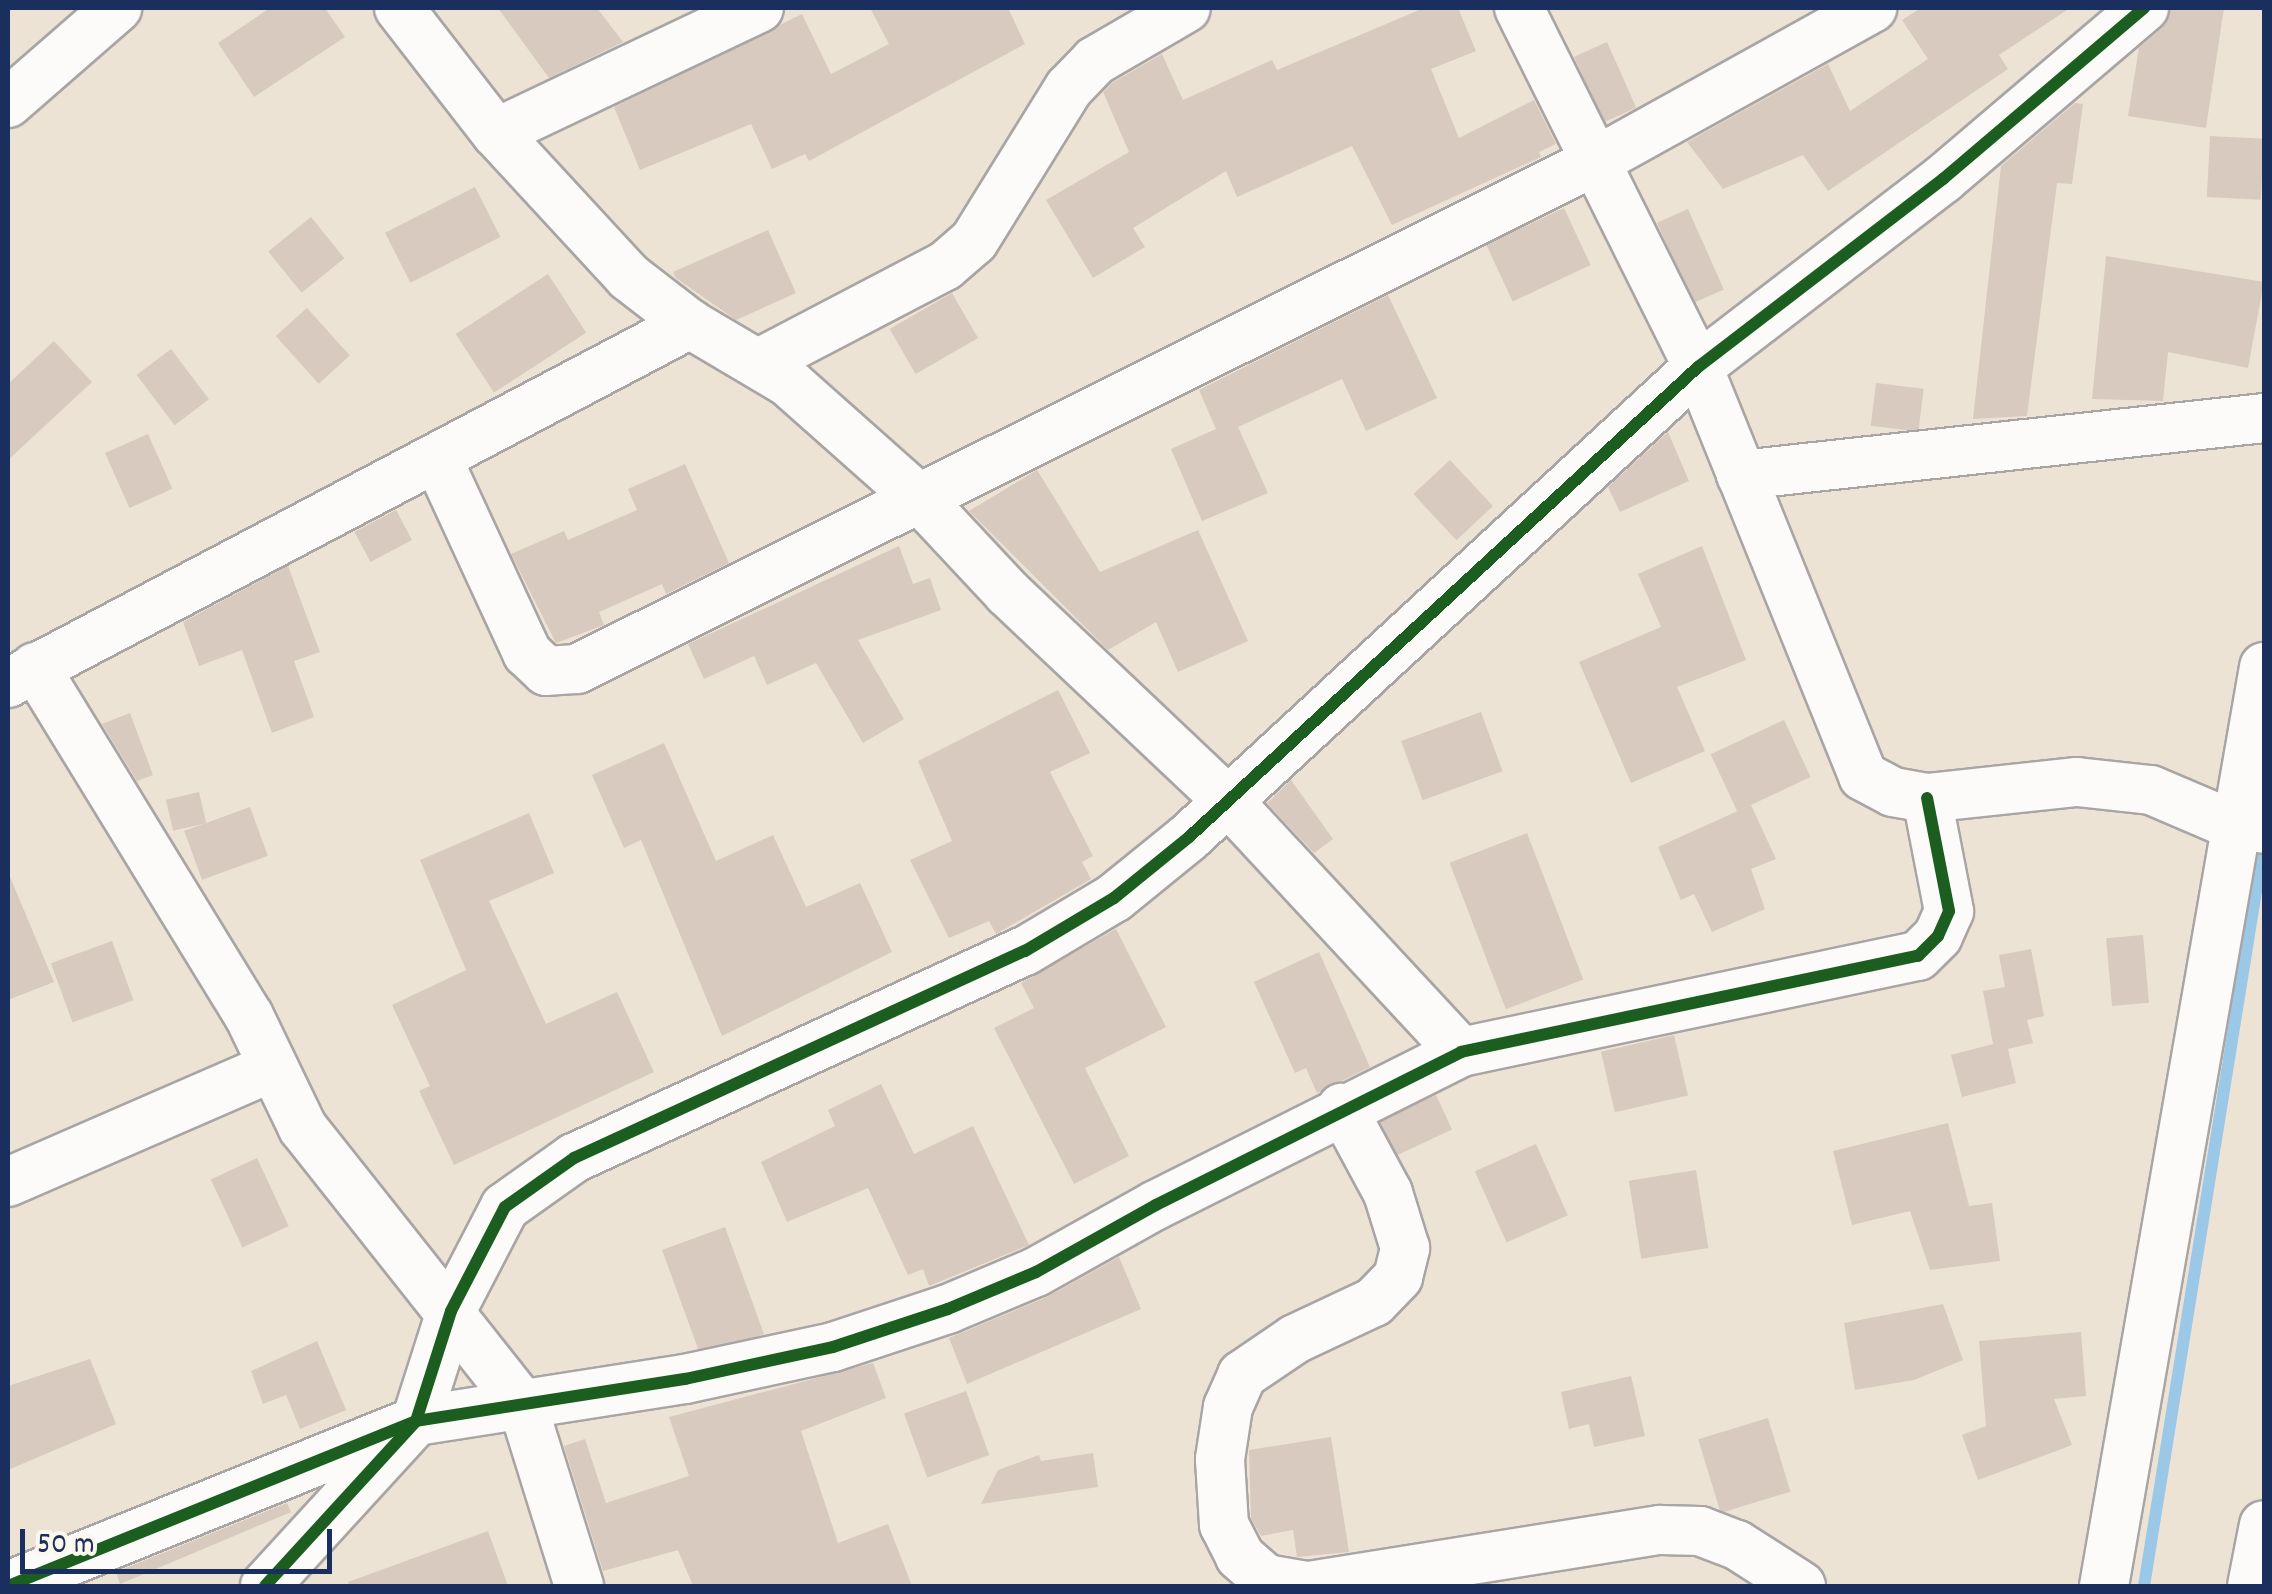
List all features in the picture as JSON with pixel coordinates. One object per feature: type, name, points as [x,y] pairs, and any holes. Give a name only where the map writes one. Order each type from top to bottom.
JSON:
[{"type":"street","points":[[8,103],[117,8]]},
{"type":"street","points":[[400,8],[496,133],[629,277],[690,324],[761,362],[922,501],[1008,593],[1226,799],[1461,1052]]},
{"type":"street","points":[[496,133],[759,8]]},
{"type":"street","points":[[761,362],[946,266],[984,227],[1069,88],[1095,61],[1186,8]]},
{"type":"street","points":[[1520,8],[1698,367],[1864,776],[1893,792],[1927,798],[2077,782],[2151,790],[2248,827]]},
{"type":"street","points":[[438,460],[527,653],[537,666],[560,673],[649,638],[922,501],[1037,437],[1596,161],[1872,8]]},
{"type":"street","points":[[265,1586],[416,1422],[450,1311],[504,1207],[542,1176],[1025,951],[1114,898],[1698,367],[1943,179],[2144,8]]},
{"type":"street","points":[[579,1586],[523,1406],[303,1128],[191,917],[21,675],[438,460],[690,324]]},
{"type":"street","points":[[1741,475],[2264,418]]},
{"type":"street","points":[[2104,1586],[2248,827],[2264,668]]},
{"type":"street","points":[[8,1586],[268,1476],[416,1422],[523,1406],[834,1347],[948,1309],[1036,1272],[1342,1108],[1461,1052],[1918,956],[1938,936],[1949,911],[1927,798]]},
{"type":"street","points":[[8,1182],[274,1068]]},
{"type":"street","points":[[1342,1108],[1388,1193],[1406,1248],[1398,1277],[1374,1302],[1295,1338],[1242,1375],[1228,1407],[1220,1459],[1224,1526],[1240,1556],[1266,1579],[1308,1586],[1660,1530],[1700,1531],[1738,1546],[1801,1586]]},
{"type":"street","points":[[2252,1586],[2264,1525]]},
{"type":"building","points":[[270,8],[325,8],[345,37],[254,97],[218,43]]},
{"type":"building","points":[[498,8],[597,8],[623,42],[549,78]]},
{"type":"building","points":[[870,8],[1008,8],[1025,44],[809,161],[805,154],[772,169],[751,124],[640,170],[614,107],[802,14],[831,74],[889,44]]},
{"type":"building","points":[[1424,8],[1458,8],[1476,51],[1431,69],[1459,138],[1534,100],[1556,144],[1539,152],[1541,157],[1392,225],[1352,146],[1237,197],[1226,171],[1133,228],[1145,247],[1093,278],[1046,200],[1129,152],[1103,92],[1112,83],[1162,54],[1183,100],[1272,60],[1277,70]]},
{"type":"building","points":[[1921,8],[2070,8],[1999,55],[2008,69],[1828,191],[1803,155],[1723,189],[1687,142],[1828,64],[1850,111],[1928,59],[1902,20]]},
{"type":"building","points":[[2171,8],[2224,8],[2206,128],[2128,116],[2139,48],[2162,28]]},
{"type":"building","points":[[1607,42],[1636,108],[1603,122],[1574,57]]},
{"type":"building","points":[[2075,103],[2083,104],[2072,184],[2057,183],[2027,416],[1973,419],[2001,166]]},
{"type":"building","points":[[2210,136],[2264,139],[2261,200],[2207,197]]},
{"type":"building","points":[[475,187],[500,237],[410,283],[385,233]]},
{"type":"building","points":[[1564,208],[1591,265],[1513,301],[1486,244]]},
{"type":"building","points":[[1688,209],[1724,289],[1693,303],[1657,223]]},
{"type":"building","points":[[311,217],[344,258],[302,293],[268,252]]},
{"type":"building","points":[[768,230],[796,293],[736,320],[673,272]]},
{"type":"building","points":[[2106,256],[2264,282],[2248,368],[2168,352],[2163,401],[2092,399]]},
{"type":"building","points":[[548,274],[586,333],[494,393],[456,334]]},
{"type":"building","points":[[952,293],[978,338],[916,374],[890,329]]},
{"type":"building","points":[[1388,295],[1437,398],[1366,431],[1342,379],[1238,427],[1268,493],[1202,521],[1171,449],[1216,429],[1199,390]]},
{"type":"building","points":[[307,308],[350,356],[319,384],[276,336]]},
{"type":"building","points":[[54,341],[92,382],[8,460],[8,384]]},
{"type":"building","points":[[171,349],[209,399],[175,425],[137,375]]},
{"type":"building","points":[[1876,383],[1924,389],[1918,432],[1871,426]]},
{"type":"building","points":[[1668,432],[1689,481],[1620,512],[1608,487]]},
{"type":"building","points":[[148,434],[172,489],[129,508],[105,453]]},
{"type":"building","points":[[1450,460],[1493,506],[1456,540],[1413,494]]},
{"type":"building","points":[[685,464],[729,563],[666,594],[662,584],[599,612],[604,625],[556,643],[511,554],[564,531],[568,540],[637,510],[628,489]]},
{"type":"building","points":[[1037,470],[1100,572],[1198,530],[1248,641],[1178,672],[1156,622],[1108,650],[969,511]]},
{"type":"building","points":[[396,510],[412,540],[370,562],[355,532]]},
{"type":"building","points":[[899,546],[913,584],[930,578],[941,610],[858,640],[904,719],[863,743],[816,663],[767,685],[754,656],[704,679],[688,644]]},
{"type":"building","points":[[1702,546],[1746,660],[1677,687],[1705,751],[1631,783],[1579,662],[1661,627],[1638,574]]},
{"type":"building","points":[[288,566],[320,652],[294,661],[314,717],[272,733],[242,650],[199,666],[183,622]]},
{"type":"building","points":[[1058,690],[1090,753],[1050,772],[1093,856],[1082,862],[1091,879],[996,934],[989,921],[949,938],[910,860],[952,841],[918,761]]},
{"type":"building","points":[[1481,712],[1503,771],[1423,800],[1401,741]]},
{"type":"building","points":[[130,713],[153,775],[137,781],[102,724]]},
{"type":"building","points":[[1784,720],[1811,777],[1737,811],[1711,754]]},
{"type":"building","points":[[664,743],[716,861],[773,835],[806,907],[860,883],[892,952],[722,1036],[641,840],[624,848],[592,775]]},
{"type":"building","points":[[1291,780],[1333,839],[1314,853],[1267,803]]},
{"type":"building","points":[[199,792],[206,823],[173,831],[166,800]]},
{"type":"building","points":[[1751,805],[1776,859],[1751,869],[1765,909],[1712,932],[1694,894],[1681,900],[1658,847]]},
{"type":"building","points":[[250,807],[268,856],[202,880],[184,831]]},
{"type":"building","points":[[529,813],[554,873],[489,901],[546,1024],[617,992],[654,1072],[454,1165],[419,1091],[430,1086],[392,1005],[466,970],[420,860]]},
{"type":"building","points":[[1527,833],[1583,980],[1506,1009],[1450,863]]},
{"type":"building","points":[[8,872],[54,982],[8,1000]]},
{"type":"building","points":[[1116,929],[1166,1027],[1085,1068],[1129,1156],[1074,1184],[994,1028],[1034,1008],[1021,983]]},
{"type":"building","points":[[2143,935],[2149,1003],[2112,1006],[2106,938]]},
{"type":"building","points":[[112,941],[134,1000],[72,1022],[51,963]]},
{"type":"building","points":[[2031,949],[2044,1016],[2027,1020],[2033,1043],[2008,1049],[2016,1083],[1962,1097],[1951,1055],[1993,1044],[1983,991],[2005,987],[1999,955]]},
{"type":"building","points":[[1319,952],[1370,1067],[1317,1093],[1306,1068],[1295,1073],[1254,982]]},
{"type":"building","points":[[1674,1035],[1688,1095],[1615,1112],[1601,1052]]},
{"type":"building","points":[[881,1084],[914,1154],[973,1126],[1029,1245],[929,1286],[923,1269],[908,1275],[868,1188],[787,1222],[761,1162],[835,1126],[828,1110]]},
{"type":"building","points":[[1436,1095],[1452,1129],[1396,1156],[1380,1121]]},
{"type":"building","points":[[1948,1123],[1969,1206],[1992,1203],[2000,1261],[1930,1270],[1910,1211],[1852,1225],[1833,1151]]},
{"type":"building","points":[[1536,1144],[1568,1215],[1507,1243],[1475,1171]]},
{"type":"building","points":[[257,1158],[289,1226],[242,1248],[211,1180]]},
{"type":"building","points":[[1696,1170],[1708,1248],[1641,1259],[1629,1181]]},
{"type":"building","points":[[725,1227],[764,1334],[701,1357],[662,1250]]},
{"type":"building","points":[[1119,1257],[1141,1309],[967,1384],[949,1338],[1047,1297]]},
{"type":"building","points":[[1943,1304],[1963,1360],[1914,1380],[1855,1390],[1844,1323]]},
{"type":"building","points":[[2081,1332],[2086,1396],[2054,1399],[2072,1445],[1978,1480],[1962,1435],[1986,1426],[1979,1341]]},
{"type":"building","points":[[317,1341],[346,1410],[300,1429],[286,1395],[263,1404],[251,1371]]},
{"type":"building","points":[[90,1359],[116,1424],[8,1470],[8,1386]]},
{"type":"building","points":[[873,1363],[886,1398],[801,1431],[838,1543],[888,1524],[912,1586],[693,1586],[678,1550],[603,1571],[564,1446],[585,1439],[606,1503],[689,1476],[669,1417]]},
{"type":"building","points":[[1631,1376],[1645,1436],[1594,1447],[1589,1424],[1569,1429],[1561,1392]]},
{"type":"building","points":[[966,1391],[989,1455],[927,1477],[904,1414]]},
{"type":"building","points":[[1768,1418],[1791,1492],[1721,1513],[1698,1439]]},
{"type":"building","points":[[1331,1437],[1349,1552],[1297,1557],[1293,1530],[1261,1536],[1251,1518],[1249,1450]]},
{"type":"building","points":[[1093,1453],[1098,1487],[981,1504],[998,1470],[1039,1455],[1041,1461]]},
{"type":"building","points":[[287,1503],[291,1512],[120,1584],[116,1572]]},
{"type":"building","points":[[488,1531],[508,1586],[349,1586],[348,1582]]},
{"type":"waterway","points":[[2144,1586],[2264,842]]},
{"type":"cycle path","points":[[265,1586],[416,1421],[451,1311],[505,1207],[574,1158],[1025,951],[1114,898],[1189,837],[1698,367],[1943,179],[2144,8]]},
{"type":"cycle path","points":[[8,1586],[416,1421],[685,1379],[833,1347],[948,1309],[1036,1272],[1156,1205],[1461,1052],[1918,956],[1938,936],[1949,911],[1927,798]]}]
